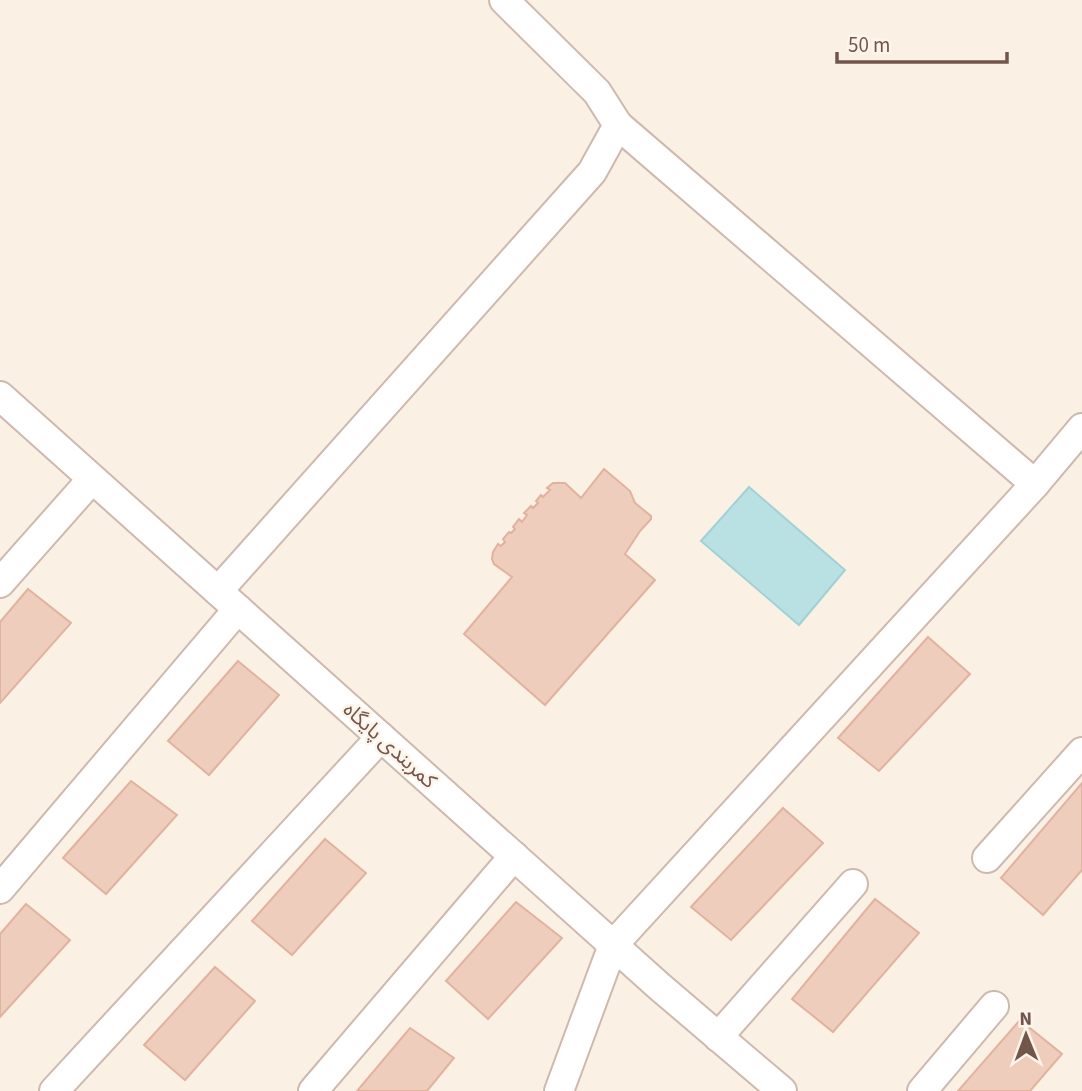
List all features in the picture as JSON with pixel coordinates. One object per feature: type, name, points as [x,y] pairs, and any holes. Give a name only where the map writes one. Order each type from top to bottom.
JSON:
[{"type":"street","points":[[504,0],[597,92],[618,125],[1035,484]]},
{"type":"street","points":[[0,889],[228,600],[592,172],[618,125]]},
{"type":"street","name":"کمربندی پایگاه","points":[[0,396],[609,941],[782,1091]]},
{"type":"street","points":[[546,1091],[609,941],[1035,484],[1082,428]]},
{"type":"street","points":[[0,583],[92,479]]},
{"type":"street","points":[[54,1091],[381,737]]},
{"type":"street","points":[[987,858],[1082,752]]},
{"type":"street","points":[[313,1091],[514,856]]},
{"type":"street","points":[[718,1037],[853,884]]},
{"type":"street","points":[[559,1091],[609,941]]},
{"type":"street","points":[[922,1091],[995,1006]]},
{"type":"water","points":[[749,487],[845,570],[799,625],[701,541]]},
{"type":"building","points":[[604,469],[630,491],[635,503],[651,516],[625,554],[655,580],[545,705],[464,634],[512,577],[494,564],[493,552],[498,544],[501,546],[505,542],[503,539],[515,529],[513,527],[519,519],[522,522],[527,515],[524,513],[538,503],[536,501],[550,490],[547,488],[553,483],[565,483],[581,498]]},
{"type":"building","points":[[28,589],[71,623],[0,703],[0,622]]},
{"type":"building","points":[[928,637],[970,674],[879,771],[838,738]]},
{"type":"building","points":[[238,661],[279,695],[209,775],[168,741]]},
{"type":"building","points":[[131,781],[177,815],[106,894],[63,858]]},
{"type":"building","points":[[1082,783],[1082,870],[1043,915],[1001,878]]},
{"type":"building","points":[[783,808],[823,843],[731,940],[691,907]]},
{"type":"building","points":[[325,839],[366,873],[292,955],[252,921]]},
{"type":"building","points":[[875,899],[919,933],[833,1032],[792,999]]},
{"type":"building","points":[[516,902],[562,938],[488,1019],[446,981]]},
{"type":"building","points":[[26,904],[70,940],[0,1017],[0,934]]},
{"type":"building","points":[[215,967],[255,1001],[185,1080],[144,1045]]},
{"type":"building","points":[[1020,1020],[1062,1054],[1030,1091],[958,1091]]},
{"type":"building","points":[[410,1028],[454,1058],[427,1091],[357,1091]]}]
